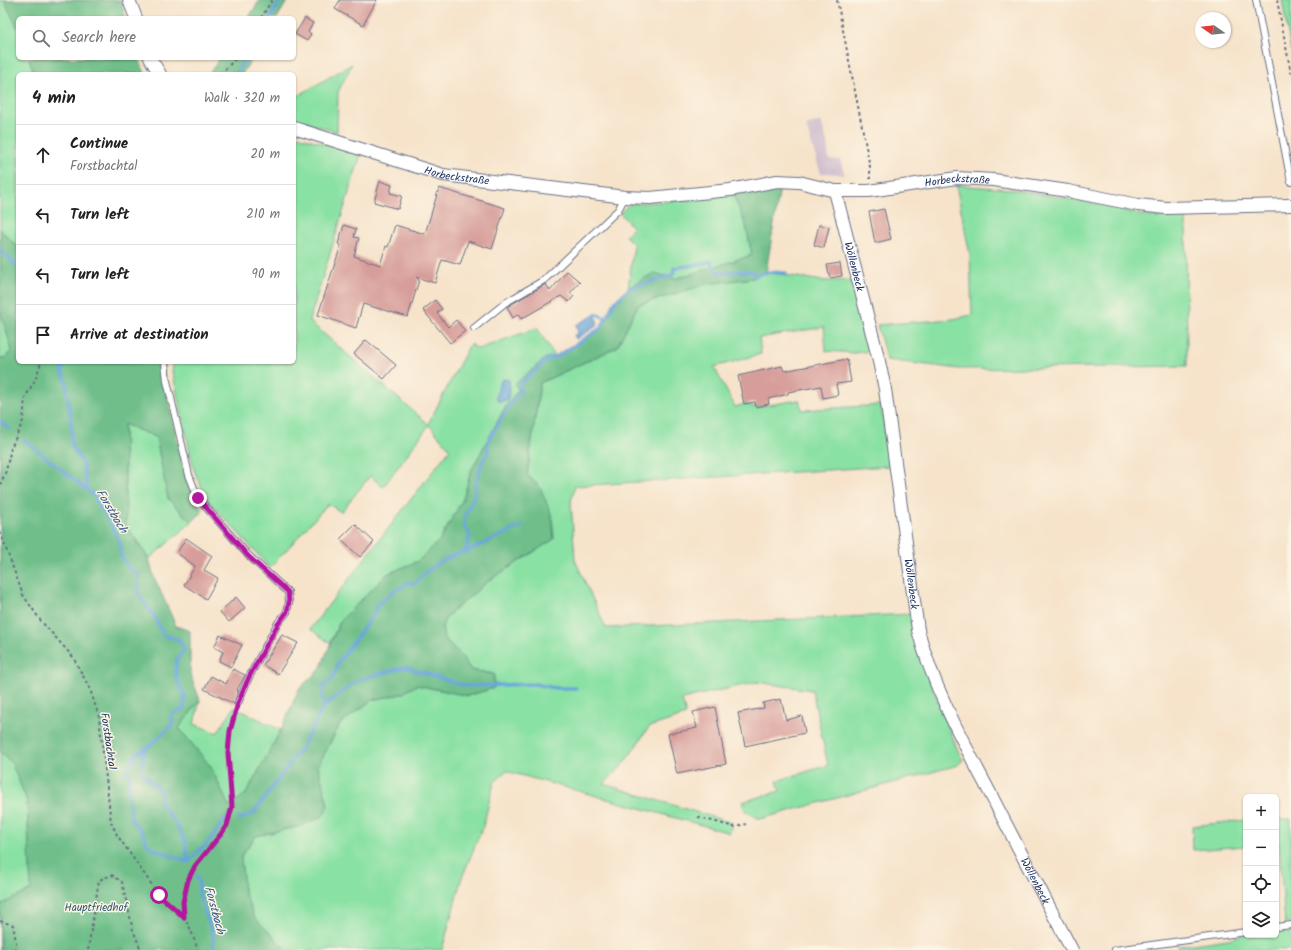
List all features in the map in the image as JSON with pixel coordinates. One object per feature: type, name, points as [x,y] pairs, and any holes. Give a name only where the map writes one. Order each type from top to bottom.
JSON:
[{"type":"street","points":[[129,0],[135,16]]},
{"type":"street","points":[[151,60],[159,72]]},
{"type":"street","name":"Horbeckstraße","points":[[296,129],[443,175],[624,197],[657,197],[730,190],[777,181],[799,182],[835,191],[870,190],[957,178],[994,180],[1068,191],[1138,205],[1166,208],[1291,205]]},
{"type":"street","name":"Wöllenbeck","points":[[835,191],[885,389],[918,630],[923,648],[947,708],[1072,950]]},
{"type":"lane","points":[[1256,0],[1291,182]]},
{"type":"lane","points":[[474,328],[505,303],[544,280],[618,210],[624,197]]},
{"type":"lane","points":[[165,364],[167,381],[187,468],[198,498],[248,556],[288,592],[289,602],[287,612],[278,624],[249,677],[238,703]]},
{"type":"lane","points":[[1279,927],[1291,926]]},
{"type":"lane","points":[[1115,950],[1243,932]]},
{"type":"path","points":[[262,16],[272,0]]},
{"type":"path","points":[[837,0],[870,167],[870,190]]},
{"type":"path","points":[[1277,0],[1291,73]]},
{"type":"path","points":[[223,72],[234,60]]},
{"type":"path","points":[[0,485],[6,471],[11,448],[23,421],[25,398],[36,378],[40,364]]},
{"type":"path","name":"Forstbachtal","points":[[0,532],[23,595],[41,622],[73,658],[90,689],[99,717],[111,822],[117,835],[159,895],[184,917],[190,928],[198,950]]},
{"type":"path","points":[[184,917],[183,902],[188,880],[195,866],[227,825],[232,807],[228,753],[230,731],[238,703]]},
{"type":"path","points":[[698,817],[734,827],[746,824]]},
{"type":"path","points":[[88,950],[99,880],[112,875],[122,882],[133,930],[141,950]]},
{"type":"path","points":[[0,921],[13,925],[16,942],[15,950]]},
{"type":"shaded area","points":[[821,121],[827,143],[829,159],[840,160],[845,175],[827,173],[821,174],[806,126]]},
{"type":"green space","points":[[0,0],[4,0],[16,25],[16,60],[30,60],[33,72],[16,72],[16,246],[0,229]]},
{"type":"green space","points":[[4,0],[120,0],[125,16],[16,16],[16,25]]},
{"type":"green space","points":[[260,0],[288,0],[278,16],[249,16]]},
{"type":"green space","points":[[1282,0],[1291,0],[1291,50]]},
{"type":"green space","points":[[30,60],[140,60],[144,72],[33,72]]},
{"type":"green space","points":[[219,60],[251,60],[243,72],[210,72]]},
{"type":"green space","points":[[352,64],[338,92],[337,132],[296,120],[296,97]]},
{"type":"green space","points":[[296,136],[361,154],[309,321],[428,424],[470,344],[478,349],[537,328],[555,356],[546,358],[506,406],[471,471],[463,499],[440,540],[418,561],[387,574],[340,621],[330,643],[310,629],[450,449],[429,425],[383,487],[370,476],[341,512],[328,504],[270,568],[206,498],[194,470],[172,371],[174,364],[296,364]]},
{"type":"green space","points":[[956,185],[1011,189],[1103,205],[1145,216],[1186,217],[1187,366],[960,369],[887,360],[877,325],[953,319],[972,315],[970,255]]},
{"type":"green space","name":"Hauptfriedhof","points":[[780,187],[766,272],[753,278],[707,284],[638,305],[617,347],[540,383],[527,475],[540,487],[552,516],[554,539],[488,581],[446,617],[442,627],[444,638],[460,654],[471,670],[494,674],[494,688],[468,696],[417,685],[401,694],[372,700],[340,724],[318,766],[328,805],[323,816],[301,826],[256,836],[241,856],[244,891],[254,917],[287,950],[0,950],[0,905],[31,890],[27,801],[12,764],[0,751],[0,358],[6,358],[12,350],[0,310],[0,229],[16,246],[16,364],[163,364],[164,381],[185,475],[194,498],[203,511],[192,522],[168,499],[156,437],[124,424],[126,525],[149,559],[154,577],[176,626],[190,631],[190,674],[200,700],[179,728],[211,767],[229,806],[246,794],[281,730],[299,689],[320,669],[340,621],[387,574],[418,561],[440,540],[463,499],[471,471],[506,406],[518,390],[515,384],[546,358],[555,356],[600,328],[613,302],[628,288],[654,273],[675,279],[752,255],[746,226],[733,194]]},
{"type":"green space","points":[[733,194],[746,226],[752,255],[675,279],[654,273],[628,288],[634,244],[625,236],[633,228],[620,213],[629,204],[701,199]]},
{"type":"green space","points":[[766,272],[823,281],[851,280],[870,351],[854,353],[826,351],[824,327],[759,338],[761,354],[714,367],[735,407],[744,404],[756,407],[799,400],[802,410],[881,405],[890,466],[575,486],[571,502],[575,560],[606,628],[911,614],[916,646],[963,760],[958,765],[760,819],[746,812],[742,802],[780,791],[777,781],[828,765],[812,690],[757,682],[682,699],[686,715],[649,727],[623,765],[604,784],[732,823],[730,833],[506,771],[494,783],[483,826],[461,880],[442,950],[287,950],[254,917],[244,891],[241,856],[256,836],[301,826],[328,805],[318,766],[340,724],[372,700],[401,694],[417,685],[468,696],[494,674],[471,670],[460,654],[444,638],[442,627],[446,617],[488,581],[554,539],[540,487],[527,475],[540,383],[617,347],[638,305],[707,284],[753,278]]},
{"type":"green space","points":[[0,310],[12,350],[5,358],[0,358]]},
{"type":"green space","points":[[124,424],[156,437],[168,499],[192,522],[149,559],[126,525]]},
{"type":"green space","points":[[200,700],[194,724],[217,733],[234,707],[281,730],[246,794],[229,807],[211,767],[179,728]]},
{"type":"green space","points":[[0,751],[12,764],[27,801],[31,890],[0,950]]},
{"type":"green space","points":[[1279,819],[1291,819],[1291,923],[1285,924],[1279,843]]},
{"type":"green space","points":[[1243,820],[1243,846],[1193,850],[1192,826]]},
{"type":"green space","points":[[1291,929],[1291,950],[1179,950],[1178,946],[1228,939],[1243,935],[1243,938],[1279,938],[1279,931]]},
{"type":"water","points":[[596,314],[598,325],[576,339],[574,335],[578,333],[576,325]]},
{"type":"water","points":[[503,379],[509,380],[510,391],[507,400],[499,402],[496,398],[499,386]]},
{"type":"building","points":[[340,0],[377,0],[363,25],[335,9]]},
{"type":"building","points":[[305,18],[313,23],[308,32],[311,34],[307,41],[296,35]]},
{"type":"building","points":[[380,181],[392,185],[390,193],[402,196],[398,209],[374,202]]},
{"type":"building","points":[[439,188],[505,208],[492,249],[468,241],[460,265],[442,260],[435,283],[416,277],[419,280],[408,317],[363,304],[356,328],[318,315],[341,245],[338,244],[344,225],[356,229],[354,237],[359,238],[354,256],[380,265],[395,225],[425,234]]},
{"type":"building","points":[[884,209],[891,239],[875,243],[869,212]]},
{"type":"building","points":[[819,225],[829,227],[824,248],[814,245]]},
{"type":"building","points":[[840,263],[842,276],[830,278],[827,265]]},
{"type":"building","points":[[567,271],[580,282],[570,293],[574,296],[569,302],[561,296],[521,319],[518,314],[513,318],[507,307],[546,284],[550,291]]},
{"type":"building","points":[[435,300],[442,309],[437,313],[448,327],[456,320],[465,331],[450,343],[423,310]]},
{"type":"building","points":[[366,340],[396,365],[384,379],[354,354]]},
{"type":"building","points":[[847,359],[851,382],[836,384],[838,395],[823,398],[821,386],[788,392],[788,394],[768,399],[769,404],[756,407],[755,402],[744,404],[738,376],[782,366],[784,371]]},
{"type":"building","points":[[355,524],[374,542],[360,557],[340,539]]},
{"type":"building","points":[[186,538],[212,556],[204,570],[218,578],[206,599],[184,585],[195,566],[177,553]]},
{"type":"building","points":[[236,597],[245,608],[229,622],[220,612]]},
{"type":"building","points":[[220,635],[242,645],[231,667],[219,661],[223,652],[214,647]]},
{"type":"building","points":[[282,635],[298,643],[278,674],[263,665]]},
{"type":"building","points":[[233,669],[245,675],[237,690],[234,704],[204,689],[211,676],[226,684]]},
{"type":"building","points":[[781,699],[786,720],[802,716],[805,733],[745,746],[738,713],[764,708],[763,703]]},
{"type":"building","points":[[715,707],[726,764],[677,774],[668,734],[697,728],[693,712]]},
{"type":"waterway","name":"Forstbach","points":[[271,16],[281,0]]},
{"type":"waterway","name":"Forstbach","points":[[237,72],[245,60]]},
{"type":"waterway","points":[[0,250],[16,265]]},
{"type":"waterway","points":[[324,706],[322,687],[328,683],[336,671],[337,664],[376,611],[376,606],[406,583],[416,583],[425,573],[438,563],[459,553],[465,552],[470,536],[464,524],[464,518],[474,496],[476,481],[482,462],[487,454],[489,440],[508,407],[521,391],[519,385],[548,359],[557,357],[601,328],[615,302],[629,289],[673,275],[674,268],[710,261],[715,269],[722,274],[733,271],[753,272],[754,276],[774,272],[786,273]]},
{"type":"waterway","points":[[596,314],[606,318]]},
{"type":"waterway","name":"Forstbach","points":[[66,364],[62,371],[66,381],[72,432],[71,444],[83,465],[87,490],[95,496],[97,505],[105,513],[120,543],[121,555],[129,570],[137,572],[139,586],[137,592],[155,618],[163,635],[180,640],[184,650],[176,661],[176,678],[185,696],[184,708],[171,715],[173,724],[144,751],[142,772],[161,792],[160,803],[175,822],[185,841],[188,862]]},
{"type":"waterway","points":[[0,421],[9,429]]},
{"type":"waterway","points":[[24,440],[87,490]]},
{"type":"waterway","points":[[465,552],[522,526]]},
{"type":"waterway","points":[[239,819],[253,814],[302,747],[324,706],[358,680],[405,667],[466,686],[535,684],[555,688],[576,688]]},
{"type":"waterway","name":"Forstbach","points":[[145,748],[133,757],[135,760],[128,768],[127,773],[130,777],[128,795],[132,820],[144,835],[146,842],[151,848],[188,862]]},
{"type":"waterway","points":[[188,862],[210,840],[226,818]]},
{"type":"waterway","name":"Forstbach","points":[[196,876],[199,882],[199,895],[213,934],[214,950]]},
{"type":"route","points":[[159,895],[184,917],[183,902],[188,880],[195,866],[227,825],[232,807],[228,753],[230,731],[238,703],[249,677],[278,624],[287,612],[289,602],[288,592],[248,556],[198,498]]}]
